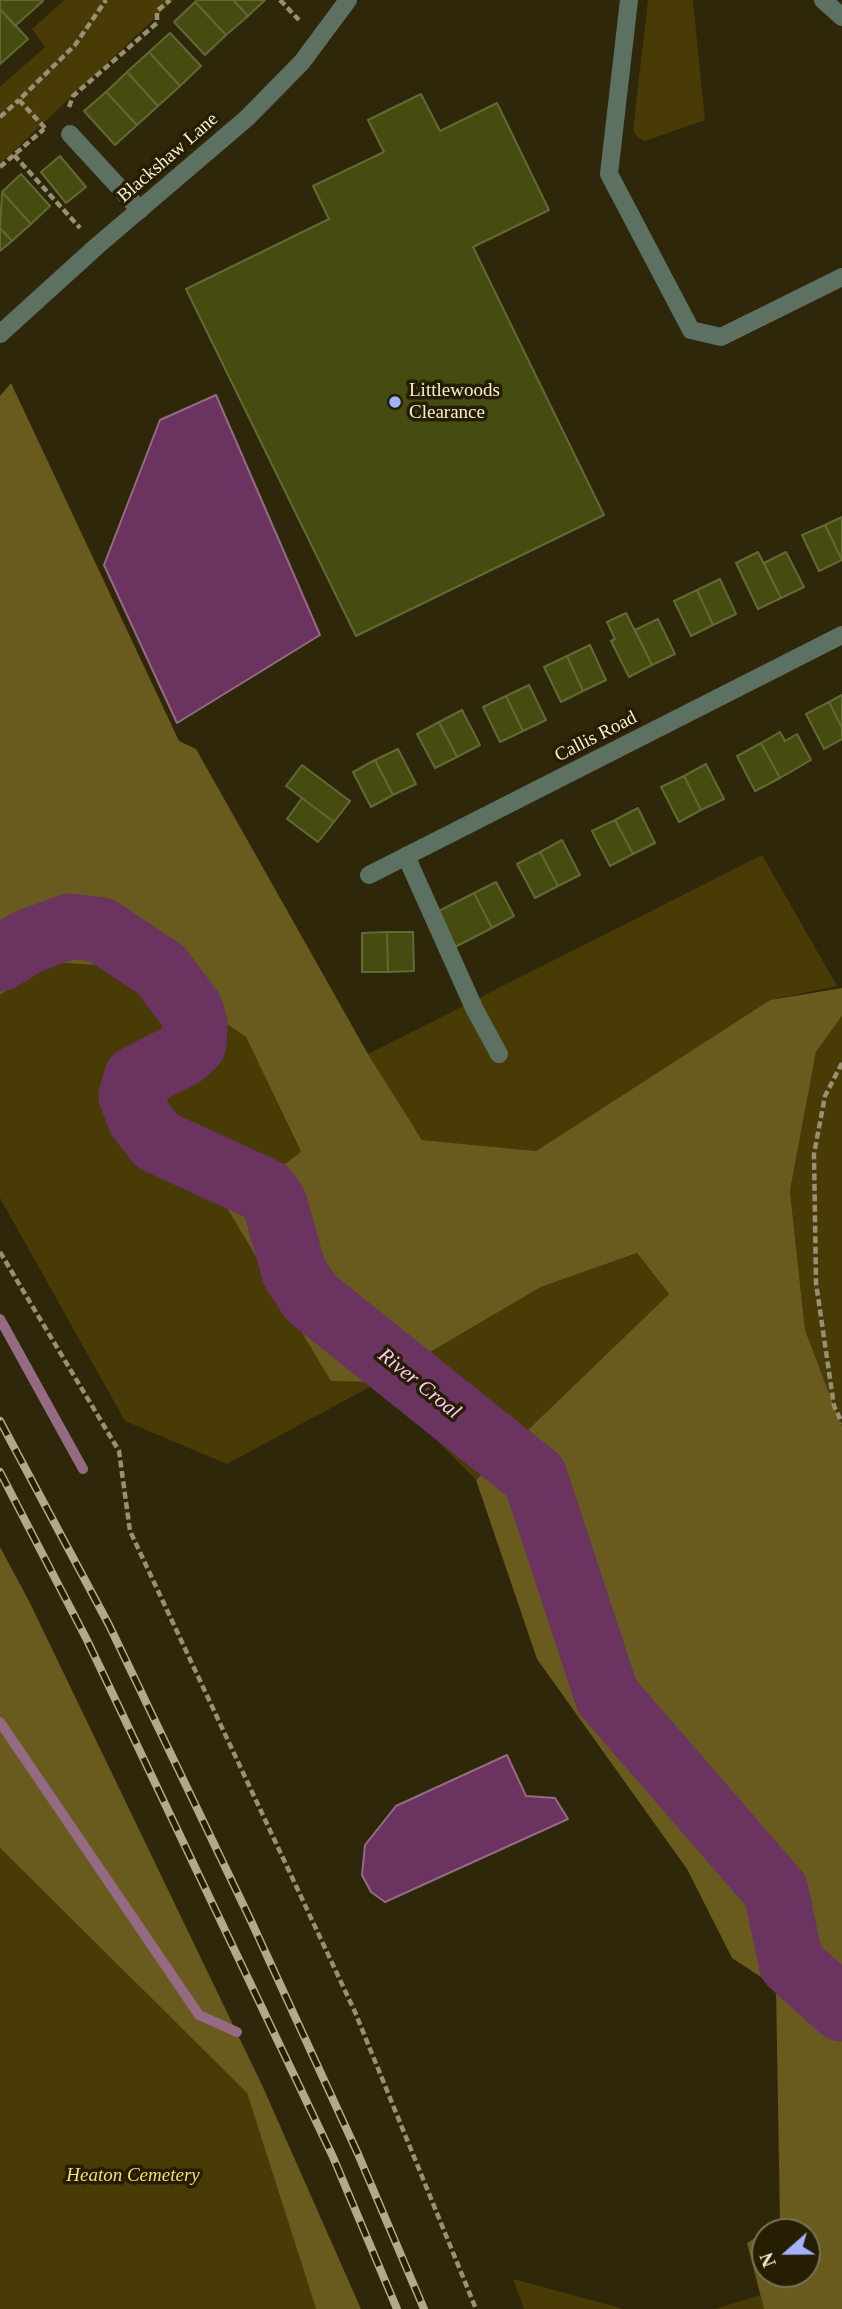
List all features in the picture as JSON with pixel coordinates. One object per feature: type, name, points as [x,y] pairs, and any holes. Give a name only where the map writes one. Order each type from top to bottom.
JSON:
[{"type":"street","name":"Blackshaw Lane","points":[[0,334],[97,246],[247,118],[302,62],[348,0]]},
{"type":"street","points":[[629,0],[609,174],[691,330],[721,337],[842,277]]},
{"type":"street","points":[[823,0],[842,17]]},
{"type":"street","points":[[70,134],[140,210]]},
{"type":"street","name":"Callis Road","points":[[369,875],[842,635]]},
{"type":"street","points":[[406,856],[475,1010],[499,1054]]},
{"type":"path","points":[[0,117],[75,45],[106,0]]},
{"type":"path","points":[[62,113],[71,105],[73,96],[157,23],[157,11],[170,0]]},
{"type":"path","points":[[19,100],[45,128],[70,134]]},
{"type":"path","points":[[0,167],[54,120]]},
{"type":"path","points":[[14,155],[97,246]]},
{"type":"path","points":[[842,1063],[825,1097],[814,1154],[816,1283],[834,1406],[842,1423]]},
{"type":"path","points":[[0,1252],[118,1451],[130,1531],[342,1981],[477,2309]]},
{"type":"green space","points":[[64,0],[174,0],[0,164],[0,87],[45,47],[32,29]]},
{"type":"green space","points":[[648,0],[693,0],[705,120],[645,141],[637,137],[633,130]]},
{"type":"green space","points":[[762,855],[837,986],[770,1000],[536,1151],[422,1140],[368,1054]]},
{"type":"green space","points":[[46,962],[144,968],[246,1037],[301,1153],[379,1382],[227,1464],[125,1421],[0,1198],[0,995]]},
{"type":"green space","points":[[842,1016],[842,1427],[805,1330],[790,1191],[816,1052]]},
{"type":"green space","points":[[637,1253],[669,1294],[476,1480],[379,1382],[541,1287]]},
{"type":"green space","name":"Heaton Cemetery","points":[[0,1848],[247,2093],[316,2309],[0,2309]]},
{"type":"green space","points":[[513,2279],[624,2309],[524,2309]]},
{"type":"green space","points":[[761,2295],[764,2309],[715,2309]]},
{"type":"shaded area","points":[[11,383],[179,741],[196,749],[368,1054],[422,1140],[536,1151],[770,1000],[842,988],[842,1016],[816,1052],[790,1191],[805,1330],[842,1427],[842,2309],[764,2309],[759,2288],[821,2288],[821,2218],[780,2218],[776,1987],[732,1958],[687,1869],[537,1659],[476,1480],[669,1294],[637,1253],[541,1287],[379,1382],[331,1381],[227,1208],[301,1152],[246,1037],[144,968],[46,962],[0,995],[0,396]]},
{"type":"shaded area","points":[[216,395],[320,635],[177,723],[104,565],[160,420]]},
{"type":"shaded area","points":[[0,1547],[29,1601],[262,2085],[361,2309],[316,2309],[247,2093],[0,1848]]},
{"type":"shaded area","points":[[507,1755],[526,1796],[555,1798],[568,1819],[385,1902],[371,1892],[362,1875],[365,1845],[396,1806]]},
{"type":"shaded area","points":[[751,2241],[751,2259],[747,2243]]},
{"type":"building","points":[[0,0],[43,1],[15,26],[0,9]]},
{"type":"building","points":[[233,0],[248,16],[226,35],[195,2]]},
{"type":"building","points":[[233,0],[265,0],[248,16]]},
{"type":"building","points":[[195,2],[226,35],[205,55],[174,22]]},
{"type":"building","points":[[2,11],[28,39],[0,64],[0,13]]},
{"type":"building","points":[[170,33],[201,66],[180,86],[149,52]]},
{"type":"building","points":[[149,52],[180,86],[158,106],[127,72]]},
{"type":"building","points":[[127,72],[158,106],[137,125],[106,92]]},
{"type":"building","points":[[106,92],[137,125],[115,145],[84,111]]},
{"type":"building","name":"Littlewoods Clearance","points":[[421,94],[440,131],[497,103],[549,210],[473,247],[604,515],[356,636],[186,289],[329,219],[313,186],[384,152],[368,120]]},
{"type":"building","points":[[60,156],[86,187],[66,203],[41,172]]},
{"type":"building","points":[[21,174],[50,206],[31,224],[2,192]]},
{"type":"building","points":[[2,192],[31,224],[12,241],[0,228]]},
{"type":"building","points":[[0,228],[12,241],[0,251]]},
{"type":"building","points":[[842,517],[842,560],[825,525]]},
{"type":"building","points":[[825,525],[842,560],[819,571],[802,535]]},
{"type":"building","points":[[758,552],[781,598],[758,609],[736,563]]},
{"type":"building","points":[[786,552],[804,587],[781,598],[764,563]]},
{"type":"building","points":[[720,579],[736,614],[713,625],[697,590]]},
{"type":"building","points":[[697,590],[713,625],[691,636],[674,601]]},
{"type":"building","points":[[626,613],[652,665],[629,677],[611,641],[615,639],[607,622]]},
{"type":"building","points":[[658,619],[675,654],[652,665],[635,630]]},
{"type":"building","points":[[590,645],[606,680],[583,691],[567,656]]},
{"type":"building","points":[[567,656],[583,691],[561,702],[544,667]]},
{"type":"building","points":[[529,685],[546,720],[523,731],[506,696]]},
{"type":"building","points":[[842,695],[842,728],[829,702]]},
{"type":"building","points":[[506,696],[523,731],[500,742],[483,707]]},
{"type":"building","points":[[829,702],[842,728],[842,739],[824,749],[806,714]]},
{"type":"building","points":[[462,710],[480,745],[457,757],[439,722]]},
{"type":"building","points":[[439,722],[457,757],[435,768],[417,734]]},
{"type":"building","points":[[780,732],[785,741],[797,734],[811,760],[780,778],[761,743]]},
{"type":"building","points":[[761,743],[780,778],[755,791],[737,756]]},
{"type":"building","points":[[398,749],[416,784],[393,795],[375,760]]},
{"type":"building","points":[[375,760],[393,795],[371,807],[353,772]]},
{"type":"building","points":[[706,764],[724,799],[701,810],[684,776]]},
{"type":"building","points":[[302,765],[350,801],[334,822],[286,786]]},
{"type":"building","points":[[684,776],[701,810],[679,822],[661,787]]},
{"type":"building","points":[[302,798],[334,822],[318,842],[287,819]]},
{"type":"building","points":[[638,808],[655,843],[633,854],[615,820]]},
{"type":"building","points":[[615,820],[633,854],[610,866],[592,831]]},
{"type":"building","points":[[562,840],[580,875],[558,886],[540,852]]},
{"type":"building","points":[[540,852],[558,886],[535,898],[517,864]]},
{"type":"building","points":[[496,882],[514,916],[492,928],[474,893]]},
{"type":"building","points":[[474,893],[492,928],[455,947],[437,912]]},
{"type":"building","points":[[387,932],[388,972],[362,972],[362,933]]},
{"type":"building","points":[[387,932],[413,932],[414,971],[388,972]]},
{"type":"waterway","name":"River Croal","points":[[0,959],[27,942],[70,926],[101,930],[161,970],[191,1010],[195,1024],[194,1044],[183,1054],[136,1078],[131,1096],[140,1119],[157,1141],[266,1191],[275,1204],[294,1272],[311,1298],[535,1477],[607,1696],[776,1891],[791,1963],[842,2009]]},
{"type":"waterway","points":[[0,1319],[83,1469]]},
{"type":"waterway","points":[[0,1722],[199,2015],[237,2032]]},
{"type":"railway","points":[[0,1421],[109,1625],[252,1923],[358,2154],[424,2309]]},
{"type":"railway","points":[[0,1472],[87,1640],[333,2157],[397,2309]]},
{"type":"place","name":"Littlewoods Clearance","points":[[395,402]]}]
